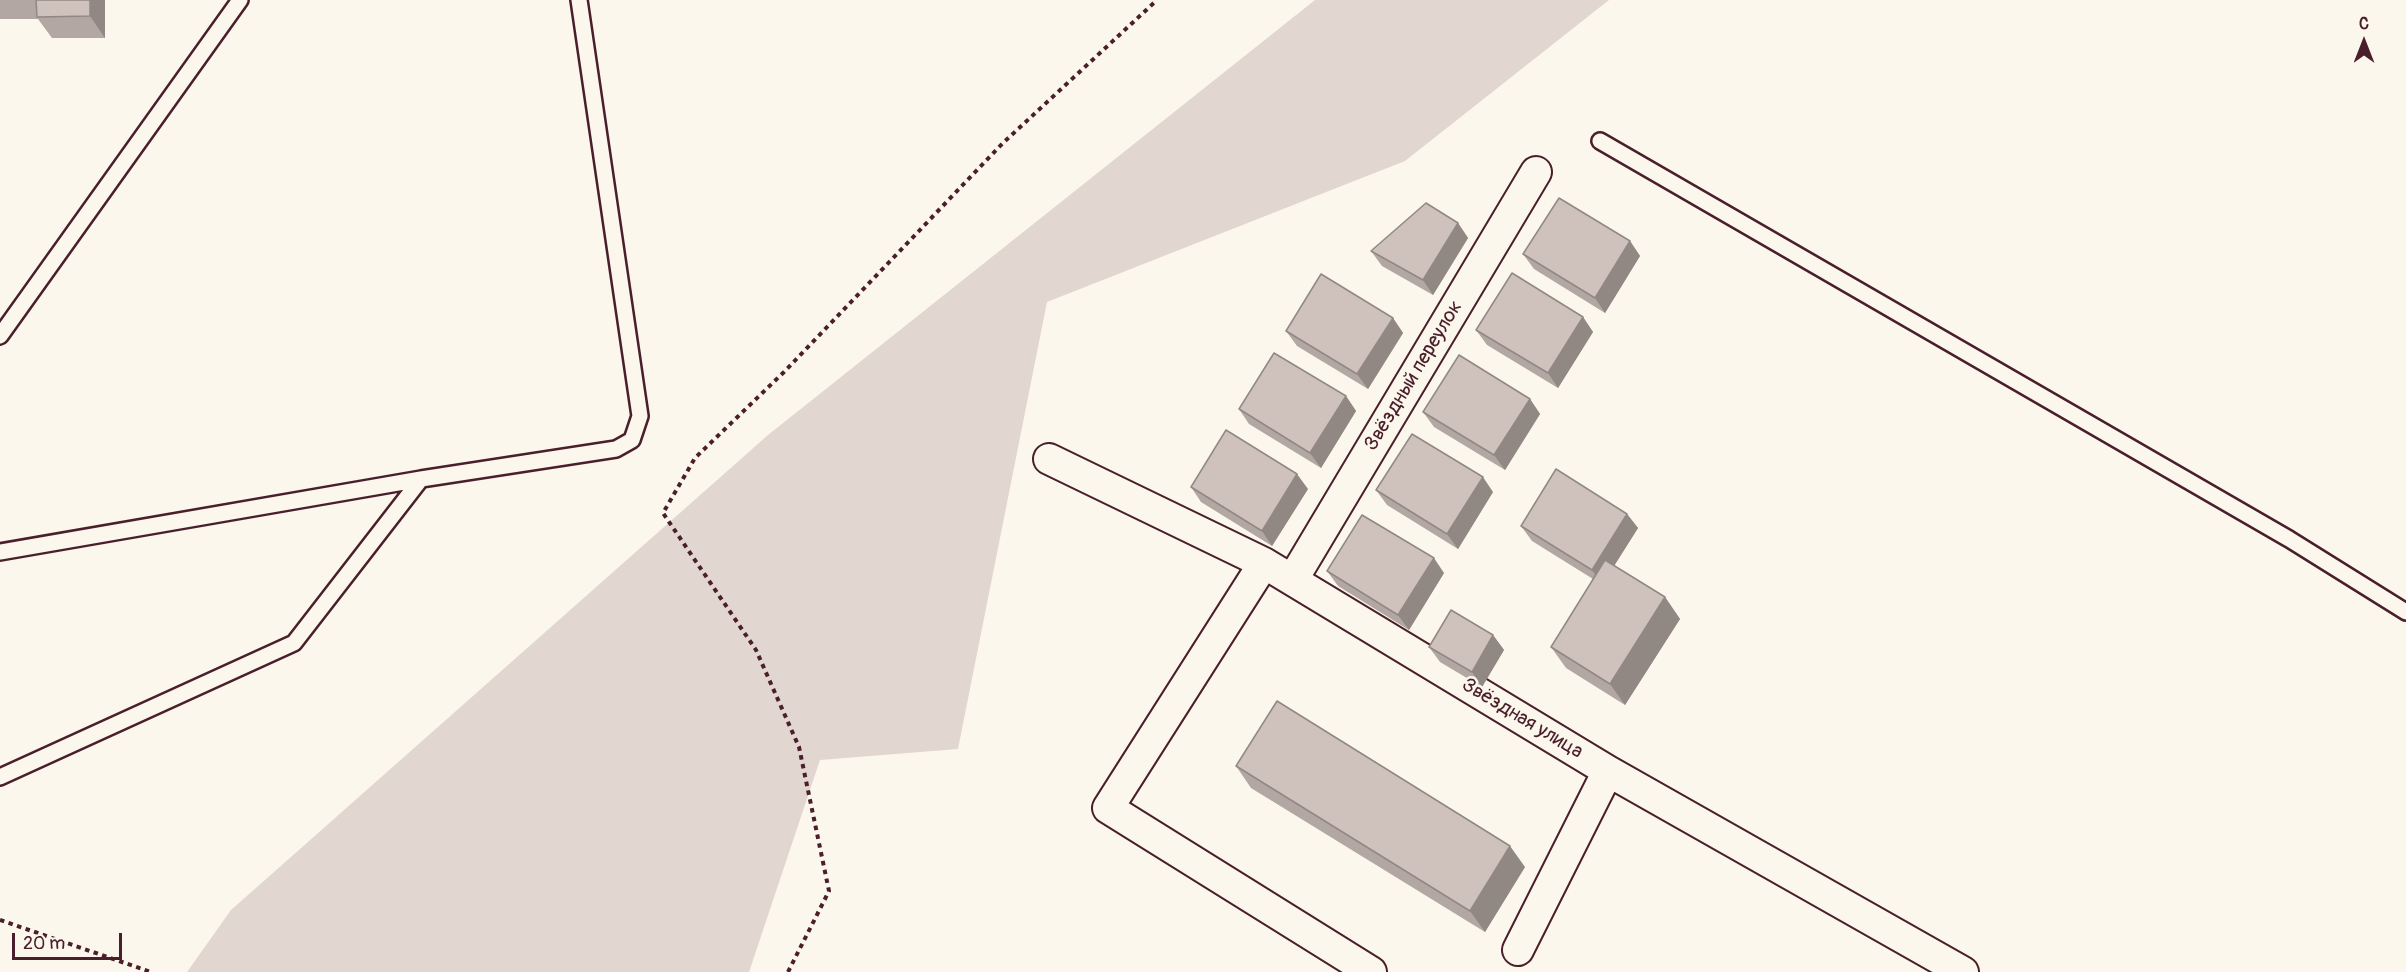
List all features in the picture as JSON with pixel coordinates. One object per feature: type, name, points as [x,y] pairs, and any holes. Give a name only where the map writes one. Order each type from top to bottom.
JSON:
[{"type":"street","name":"Звёздный переулок","points":[[1293,579],[1536,172]]},
{"type":"street","name":"Звёздная улица","points":[[1049,459],[1256,574],[1293,579],[1608,771],[1963,972]]},
{"type":"street","points":[[1256,574],[1108,808],[1371,972]]},
{"type":"street","points":[[1518,950],[1608,771]]},
{"type":"lane","points":[[0,336],[240,0]]},
{"type":"lane","points":[[0,552],[421,479],[616,449],[632,440],[640,416],[579,0]]},
{"type":"lane","points":[[1600,141],[2279,533],[2406,612]]},
{"type":"lane","points":[[0,777],[294,643],[421,479]]},
{"type":"path","points":[[788,972],[828,891],[799,747],[756,650],[663,513],[695,458],[784,372],[1004,143],[1157,0]]},
{"type":"path","points":[[0,920],[151,972]]},
{"type":"shaded area","points":[[1315,0],[1609,0],[1405,161],[1047,302],[958,749],[820,760],[749,972],[187,972],[231,910],[768,435]]},
{"type":"building","points":[[36,0],[90,0],[90,16],[37,17]]},
{"type":"building","points":[[1559,198],[1630,241],[1595,298],[1523,254]]},
{"type":"building","points":[[1426,203],[1458,223],[1423,280],[1371,251]]},
{"type":"building","points":[[1512,273],[1583,317],[1548,373],[1476,330]]},
{"type":"building","points":[[1321,274],[1393,318],[1357,374],[1286,331]]},
{"type":"building","points":[[1274,353],[1346,396],[1310,453],[1239,409]]},
{"type":"building","points":[[1459,355],[1530,399],[1494,455],[1423,412]]},
{"type":"building","points":[[1226,430],[1297,474],[1262,531],[1191,487]]},
{"type":"building","points":[[1412,434],[1483,477],[1447,534],[1376,490]]},
{"type":"building","points":[[1556,469],[1627,514],[1592,570],[1521,526]]},
{"type":"building","points":[[1362,515],[1434,558],[1398,615],[1327,571]]},
{"type":"building","points":[[1605,560],[1665,597],[1610,684],[1551,647]]},
{"type":"building","points":[[1451,610],[1493,635],[1472,672],[1429,647]]},
{"type":"building","points":[[1277,701],[1510,846],[1470,911],[1236,766]]}]
